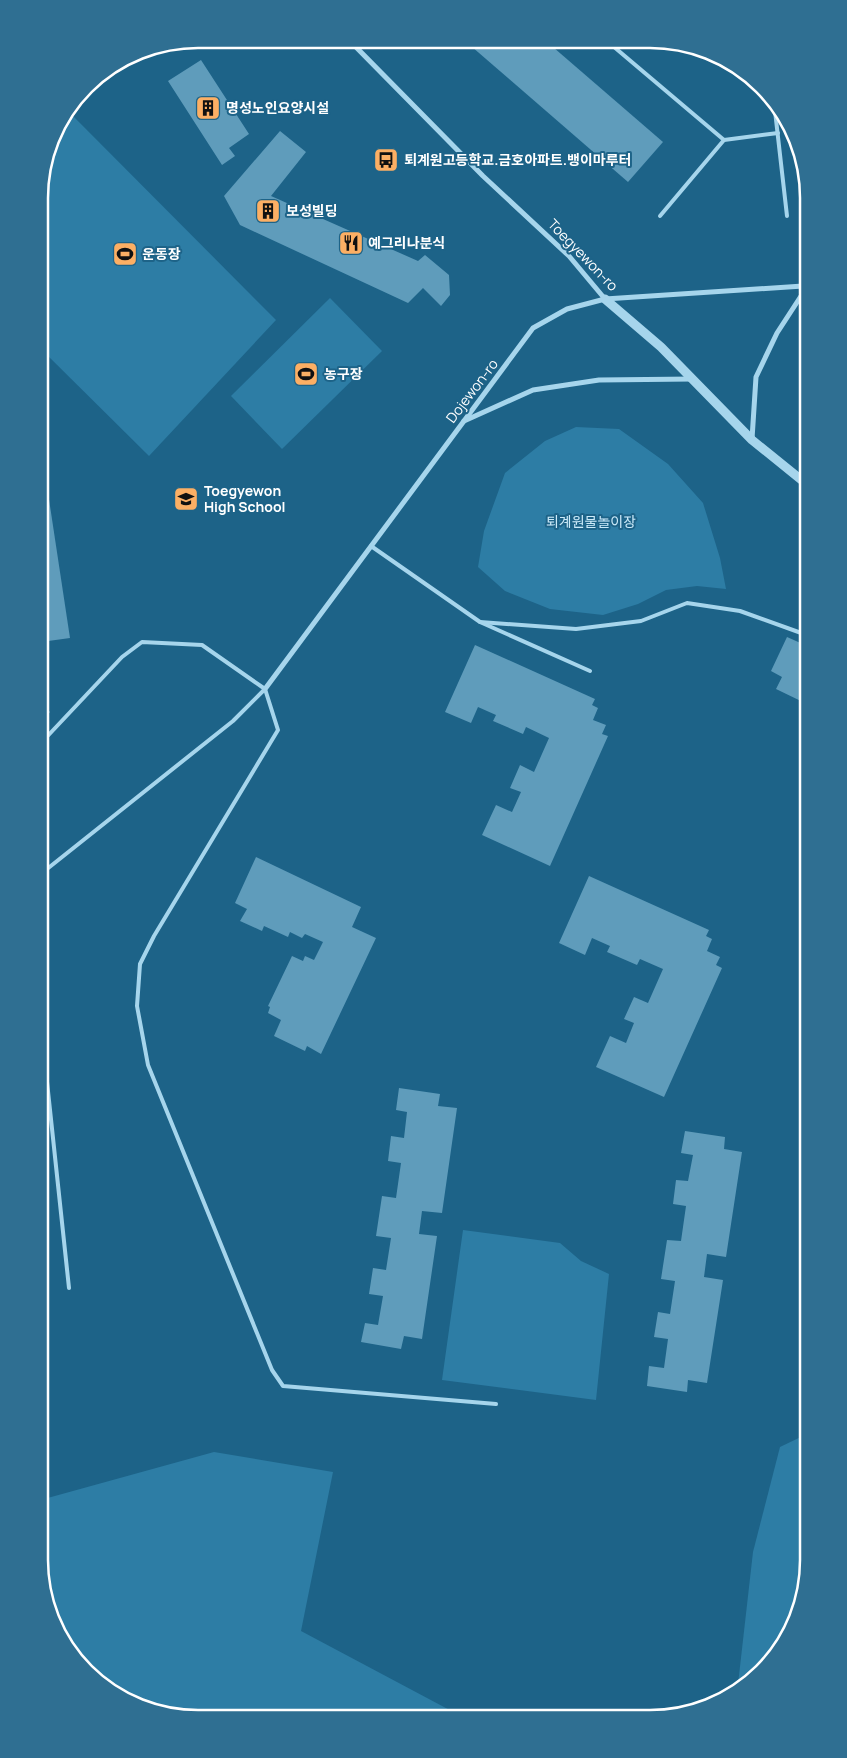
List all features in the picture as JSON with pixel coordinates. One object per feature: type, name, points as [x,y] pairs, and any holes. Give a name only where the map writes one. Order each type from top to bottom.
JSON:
[{"type":"street","name":"Toegyewon-ro","points":[[357,48],[483,176],[569,256],[605,299],[661,347],[752,440],[800,479]]},
{"type":"street","name":"Dojewon-ro","points":[[264,689],[533,328],[567,309],[605,299],[800,286]]},
{"type":"street","points":[[752,440],[756,377],[777,333],[800,298]]},
{"type":"street","points":[[464,421],[533,390],[599,380],[694,379]]},
{"type":"lane","points":[[615,48],[724,140]]},
{"type":"lane","points":[[776,118],[787,216]]},
{"type":"lane","points":[[660,216],[724,140],[778,133]]},
{"type":"lane","points":[[371,546],[480,622],[590,672]]},
{"type":"lane","points":[[480,622],[576,629],[641,620],[687,603],[740,611],[800,632]]},
{"type":"lane","points":[[48,737],[122,657],[142,642],[202,645],[264,689],[278,730],[154,936],[140,964],[136,1006],[148,1066],[272,1370],[283,1386],[496,1404]]},
{"type":"lane","points":[[48,869],[233,721],[264,689]]},
{"type":"lane","points":[[47,1085],[69,1288]]},
{"type":"green space","name":"운동장","points":[[72,115],[276,320],[149,456],[48,356],[48,188],[50,169],[59,140]]},
{"type":"green space","name":"농구장","points":[[330,298],[382,351],[282,449],[231,396]]},
{"type":"green space","name":"퇴계원물놀이장","points":[[576,427],[619,429],[668,464],[703,503],[720,558],[726,589],[697,586],[666,590],[638,604],[603,615],[550,609],[505,591],[478,567],[484,531],[505,473],[545,441]]},
{"type":"green space","points":[[463,1230],[560,1243],[581,1261],[609,1274],[596,1400],[442,1380]]},
{"type":"green space","points":[[799,1438],[798,1580],[788,1618],[779,1635],[762,1659],[738,1681],[753,1552],[780,1447]]},
{"type":"green space","points":[[214,1452],[333,1472],[301,1631],[450,1710],[188,1710],[150,1703],[131,1695],[114,1685],[85,1659],[68,1635],[59,1618],[49,1580],[47,1560],[47,1498]]},
{"type":"building","points":[[473,48],[554,48],[663,142],[628,182]]},
{"type":"building","name":"명성노인요양시설","points":[[201,60],[249,134],[229,148],[235,156],[222,165],[168,81]]},
{"type":"building","name":"보성빌딩","points":[[280,131],[306,152],[271,196],[418,261],[425,255],[449,275],[450,295],[441,306],[423,288],[408,303],[240,225],[224,196]]},
{"type":"building","points":[[48,491],[70,638],[48,641]]},
{"type":"building","points":[[787,637],[800,643],[800,700],[776,689],[782,677],[771,671]]},
{"type":"building","points":[[475,645],[595,699],[592,705],[598,708],[593,720],[606,725],[602,734],[608,736],[550,866],[482,835],[496,805],[512,812],[521,792],[510,788],[520,765],[534,772],[549,738],[526,727],[523,734],[493,721],[496,715],[478,707],[471,723],[445,712]]},
{"type":"building","points":[[256,857],[361,907],[352,927],[376,938],[321,1054],[307,1046],[305,1051],[274,1036],[281,1020],[268,1013],[270,1007],[268,1006],[292,956],[303,961],[305,956],[314,960],[323,942],[305,934],[302,938],[290,932],[288,937],[264,926],[262,931],[240,921],[247,909],[235,903]]},
{"type":"building","points":[[589,876],[709,930],[706,936],[712,939],[707,951],[720,957],[716,965],[722,968],[664,1097],[596,1067],[610,1036],[626,1043],[634,1023],[624,1019],[634,997],[648,1003],[663,969],[640,959],[637,965],[607,952],[610,946],[592,938],[585,955],[559,943]]},
{"type":"building","points":[[399,1088],[440,1094],[438,1106],[457,1108],[442,1213],[422,1211],[419,1234],[437,1236],[422,1339],[404,1336],[401,1349],[361,1342],[365,1323],[378,1325],[383,1296],[369,1294],[373,1268],[386,1270],[391,1238],[376,1236],[382,1196],[396,1198],[401,1163],[388,1161],[391,1136],[404,1138],[407,1112],[396,1110]]},
{"type":"building","points":[[685,1131],[725,1137],[724,1149],[742,1152],[726,1257],[707,1254],[704,1277],[723,1280],[707,1383],[688,1380],[687,1392],[647,1386],[649,1366],[664,1368],[668,1339],[654,1337],[658,1312],[670,1314],[675,1281],[661,1279],[667,1240],[681,1241],[686,1206],[673,1204],[676,1180],[688,1181],[693,1155],[681,1153]]},
{"type":"place","name":"명성노인요양시설","points":[[208,108]]},
{"type":"place","name":"퇴계원고등학교.금호아파트.뱅이마루터","points":[[386,160]]},
{"type":"place","name":"보성빌딩","points":[[268,211]]},
{"type":"place","name":"예그리나분식","points":[[351,243]]},
{"type":"place","name":"운동장","points":[[125,254]]},
{"type":"place","name":"농구장","points":[[306,374]]},
{"type":"place","name":"Toegyewon High School","points":[[186,499]]}]
